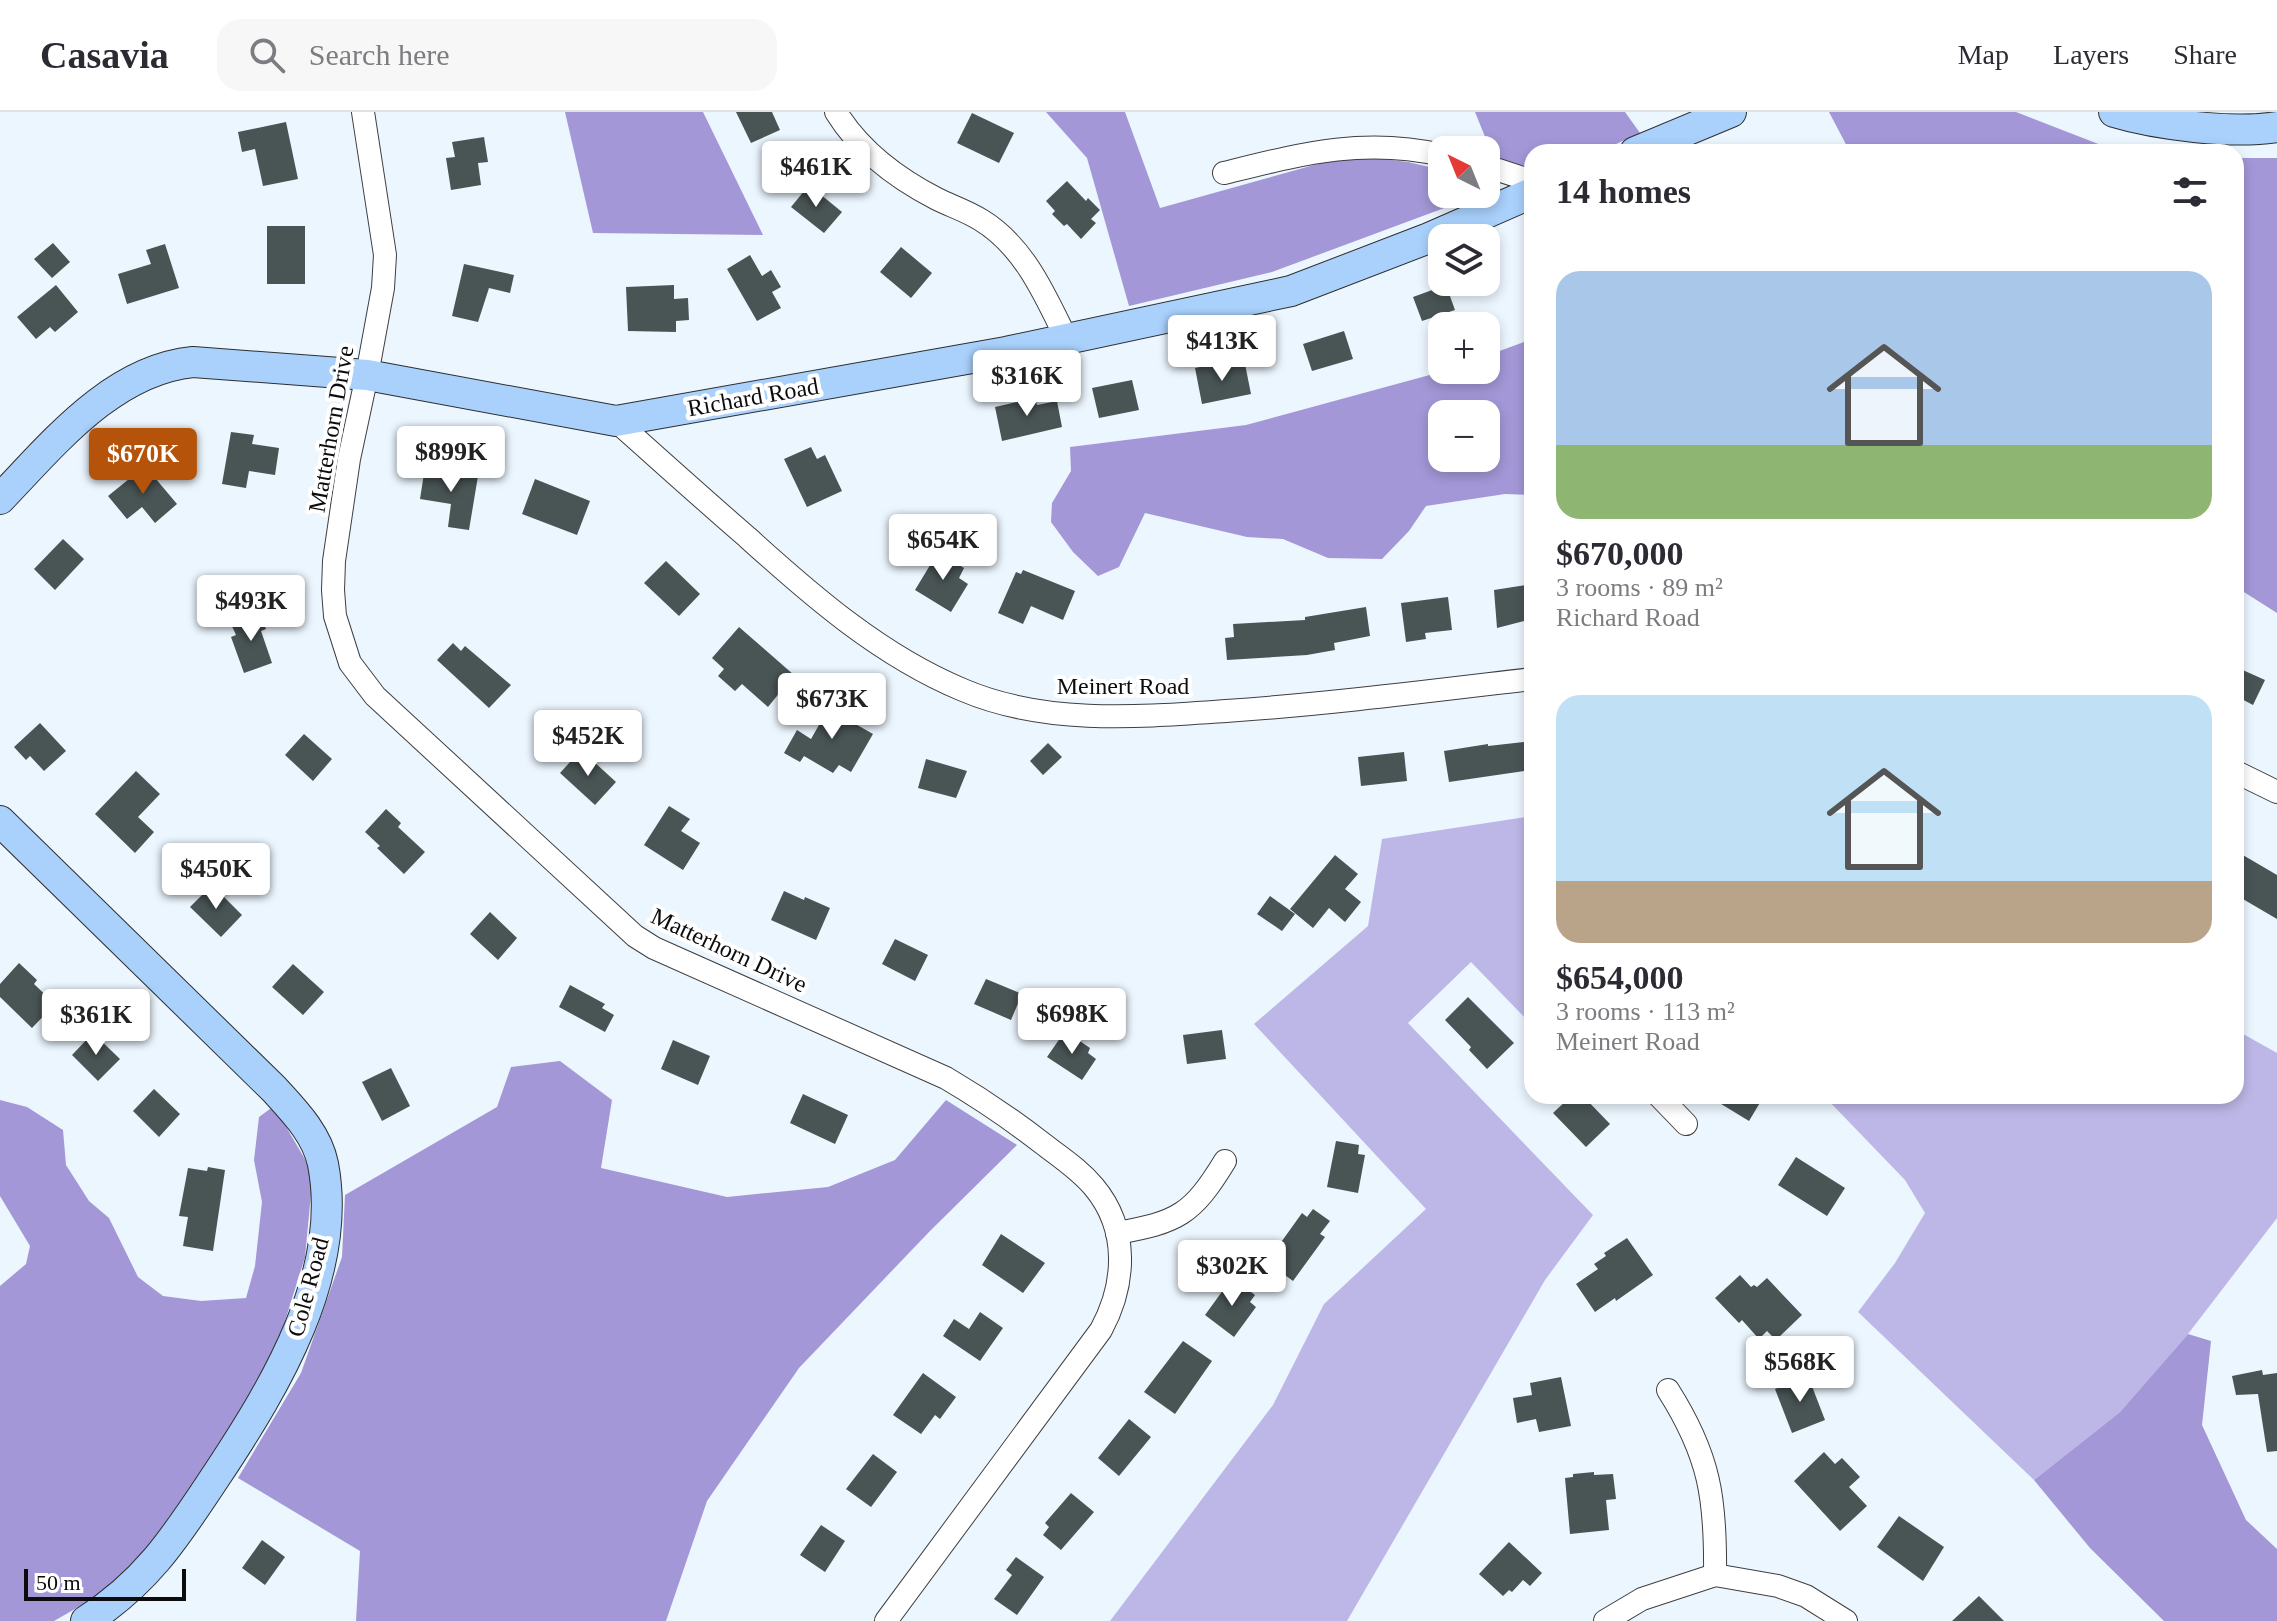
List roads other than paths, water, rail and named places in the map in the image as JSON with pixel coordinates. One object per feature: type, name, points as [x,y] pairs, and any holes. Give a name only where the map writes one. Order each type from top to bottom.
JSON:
[{"type":"street","name":"Matterhorn Drive","points":[[363,112],[385,255],[383,288],[349,459],[334,561],[335,616],[350,663],[375,696],[635,936],[654,948],[919,1065],[973,1094],[1015,1122],[1083,1176],[1104,1200],[1117,1233],[1121,1263],[1119,1284],[1113,1307],[1101,1330],[886,1621]]},
{"type":"street","points":[[836,112],[849,133],[886,169],[934,198],[981,220],[1004,238],[1021,256],[1066,338]]},
{"type":"street","points":[[1654,144],[1731,112]]},
{"type":"street","points":[[2114,112],[2191,126],[2277,127]]},
{"type":"street","points":[[1224,173],[1296,155],[1352,146],[1428,152]]},
{"type":"street","points":[[1500,171],[1524,178]]},
{"type":"street","name":"Richard Road","points":[[0,499],[93,409],[132,382],[170,365],[193,362],[367,375],[616,421],[1006,352],[1291,291],[1429,238],[1524,196]]},
{"type":"street","name":"Meinert Road","points":[[616,421],[833,612],[876,642],[962,690],[1010,705],[1085,716],[1178,715],[1294,706],[1524,680]]},
{"type":"street","points":[[2244,776],[2277,792]]},
{"type":"street","name":"Cole Road","points":[[0,821],[274,1089],[307,1127],[323,1161],[323,1248],[302,1323],[283,1366],[254,1417],[179,1531],[125,1595],[86,1621]]},
{"type":"street","points":[[1667,1104],[1686,1124]]},
{"type":"street","points":[[1117,1233],[1155,1226],[1179,1217],[1195,1205],[1225,1161]]},
{"type":"street","points":[[1668,1390],[1699,1447],[1712,1489],[1715,1575]]},
{"type":"street","points":[[1605,1621],[1642,1599],[1715,1575],[1778,1586],[1806,1596],[1846,1621]]}]
